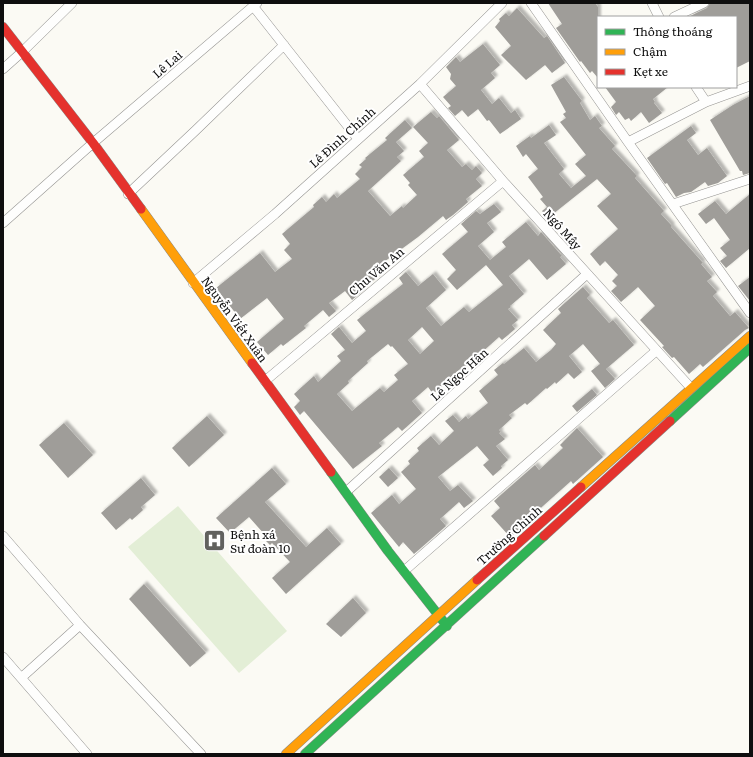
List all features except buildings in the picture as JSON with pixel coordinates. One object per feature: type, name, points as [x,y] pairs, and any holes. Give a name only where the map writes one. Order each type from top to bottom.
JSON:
[{"type":"street","points":[[3,69],[72,3]]},
{"type":"street","name":"Lê Đình Chính","points":[[193,283],[275,214],[420,84],[502,3]]},
{"type":"street","points":[[531,3],[628,142],[750,312]]},
{"type":"street","points":[[652,3],[658,16]]},
{"type":"street","points":[[676,16],[704,3]]},
{"type":"street","points":[[254,5],[358,139]]},
{"type":"street","name":"Lê Lai","points":[[3,223],[93,143],[254,5]]},
{"type":"street","name":"Nguyễn Viết Xuân","points":[[3,27],[93,143],[128,194],[346,492],[404,571],[447,626]]},
{"type":"street","points":[[128,194],[284,45]]},
{"type":"street","name":"Ngô Mây","points":[[420,84],[503,181],[691,388]]},
{"type":"street","points":[[628,142],[706,102],[750,86]]},
{"type":"street","points":[[697,88],[706,102]]},
{"type":"street","points":[[673,204],[750,179]]},
{"type":"street","name":"Chu Văn An","points":[[265,381],[503,181]]},
{"type":"street","name":"Lê Ngọc Hân","points":[[346,492],[587,274]]},
{"type":"street","name":"Trường Chinh","points":[[286,754],[438,615],[750,336]]},
{"type":"street","name":"Trường Chinh","points":[[305,754],[750,348]]},
{"type":"street","points":[[404,571],[656,351]]},
{"type":"street","points":[[3,536],[80,625],[202,754]]},
{"type":"street","points":[[21,678],[80,625]]},
{"type":"street","points":[[3,657],[87,754]]},
{"type":"green space","points":[[178,506],[287,631],[239,673],[128,547]]},
{"type":"traffic: fast","points":[[670,421],[750,348]]},
{"type":"traffic: fast","points":[[331,472],[388,551],[447,626]]},
{"type":"traffic: fast","points":[[305,754],[544,536]]},
{"type":"traffic: slow","points":[[141,209],[252,363]]},
{"type":"traffic: slow","points":[[581,487],[750,336]]},
{"type":"traffic: slow","points":[[286,754],[477,580]]},
{"type":"traffic: jam","points":[[3,27],[93,143],[141,209]]},
{"type":"traffic: jam","points":[[252,363],[331,472]]},
{"type":"traffic: jam","points":[[544,536],[670,421]]},
{"type":"traffic: jam","points":[[477,580],[581,487]]},
{"type":"place","name":"Bệnh xá Sư đoàn 10","points":[[214,541]]}]
